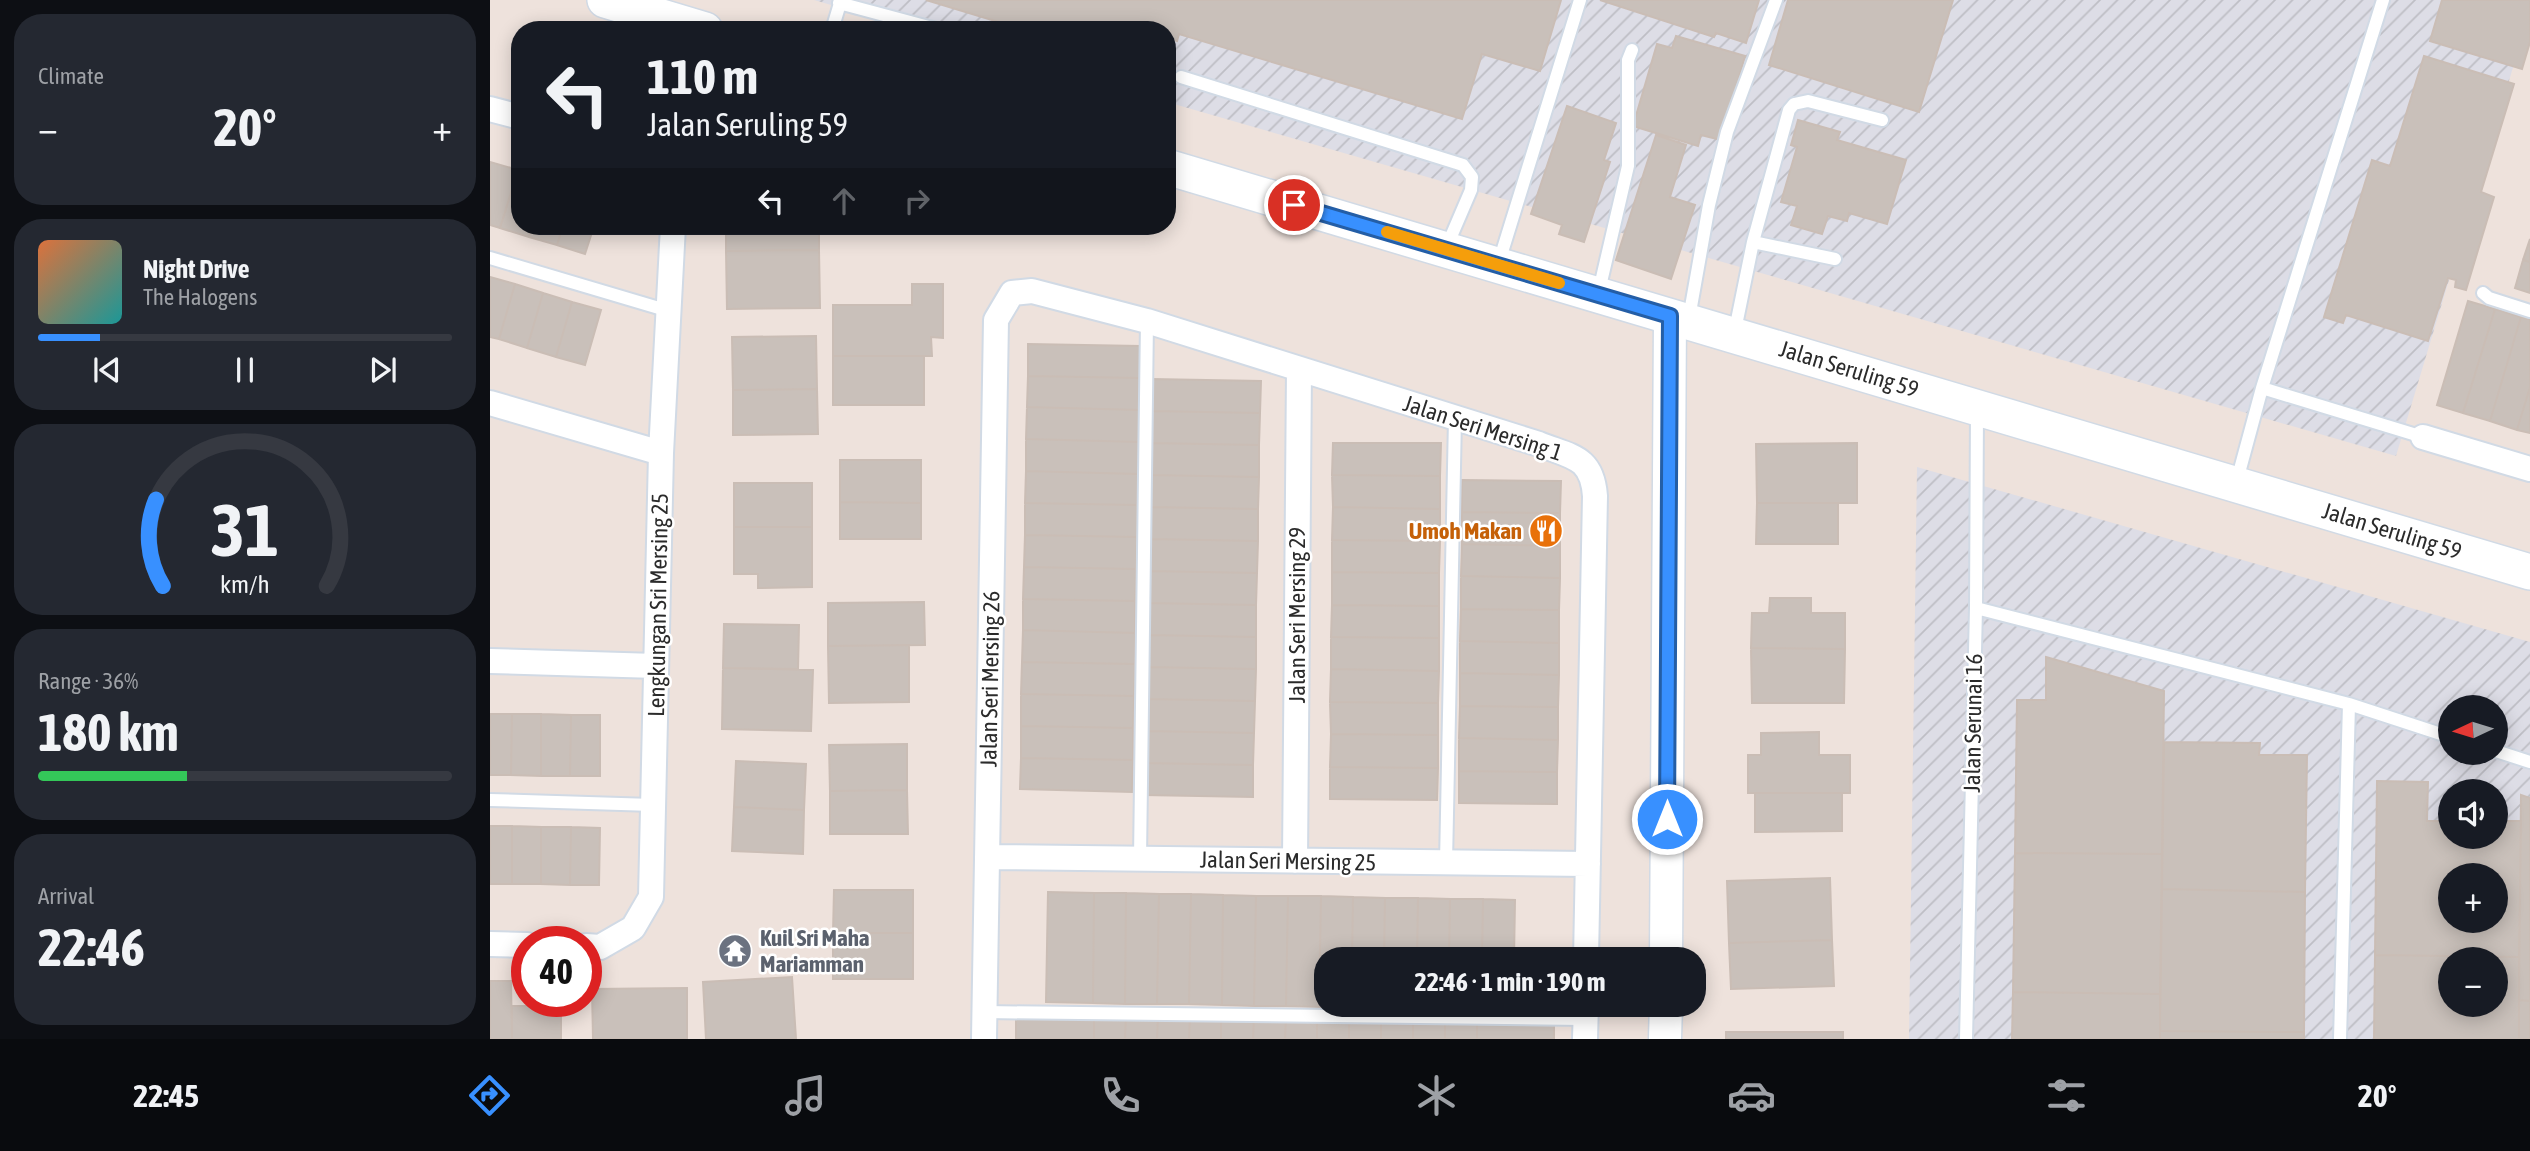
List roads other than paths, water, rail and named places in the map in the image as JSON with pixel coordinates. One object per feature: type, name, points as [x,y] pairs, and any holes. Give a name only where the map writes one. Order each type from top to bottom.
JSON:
[{"type":"main road","points":[[605,0],[675,21]]},
{"type":"main road","name":"Jalan Seruling 59","points":[[1176,170],[2530,572]]},
{"type":"street","points":[[490,109],[511,115]]},
{"type":"street","name":"Lengkungan Sri Mersing 25","points":[[602,946],[633,928],[651,897],[661,453],[673,235]]},
{"type":"street","name":"Jalan Seri Mersing 1","points":[[996,320],[1012,292],[1032,291],[1147,321],[1539,444],[1584,463],[1594,476],[1586,947]]},
{"type":"street","points":[[1666,947],[1679,319]]},
{"type":"street","name":"Jalan Seri Mersing 26","points":[[984,1039],[996,320]]},
{"type":"street","name":"Jalan Seri Mersing 29","points":[[1295,861],[1299,369]]},
{"type":"street","points":[[490,402],[661,453]]},
{"type":"street","points":[[2423,437],[2530,469]]},
{"type":"street","points":[[490,661],[656,666]]},
{"type":"street","name":"Jalan Seri Mersing 25","points":[[987,857],[1588,864]]},
{"type":"street","points":[[490,944],[511,945]]},
{"type":"street","points":[[1665,1039],[1666,1017]]},
{"type":"lane","points":[[1498,265],[1580,0]]},
{"type":"lane","points":[[1679,319],[1727,132],[1776,0]]},
{"type":"lane","points":[[2236,485],[2262,388],[2383,0]]},
{"type":"lane","points":[[835,21],[840,2],[908,21]]},
{"type":"lane","points":[[1598,295],[1628,166],[1628,61],[1632,50]]},
{"type":"lane","points":[[1181,77],[1463,165],[1472,177],[1472,190],[1445,250]]},
{"type":"lane","points":[[1734,335],[1753,242],[1788,110],[1794,104],[1808,101],[1882,120]]},
{"type":"lane","points":[[1753,242],[1835,259]]},
{"type":"lane","points":[[490,258],[669,311]]},
{"type":"lane","points":[[2483,293],[2488,298],[2530,311]]},
{"type":"lane","points":[[1140,859],[1147,321]]},
{"type":"lane","points":[[2262,388],[2423,437]]},
{"type":"lane","name":"Jalan Serunai 16","points":[[1966,1039],[1976,608],[1977,408]]},
{"type":"lane","points":[[1446,863],[1455,418]]},
{"type":"lane","points":[[1976,608],[2349,704],[2438,733]]},
{"type":"lane","points":[[2340,1039],[2349,704]]},
{"type":"lane","points":[[2508,755],[2530,762]]},
{"type":"lane","points":[[490,800],[653,805]]},
{"type":"lane","points":[[985,1012],[1585,1021]]},
{"type":"place","name":"Umoh Makan","points":[[1546,531]]},
{"type":"place","name":"Kuil Sri Maha Mariamman","points":[[735,951]]}]
